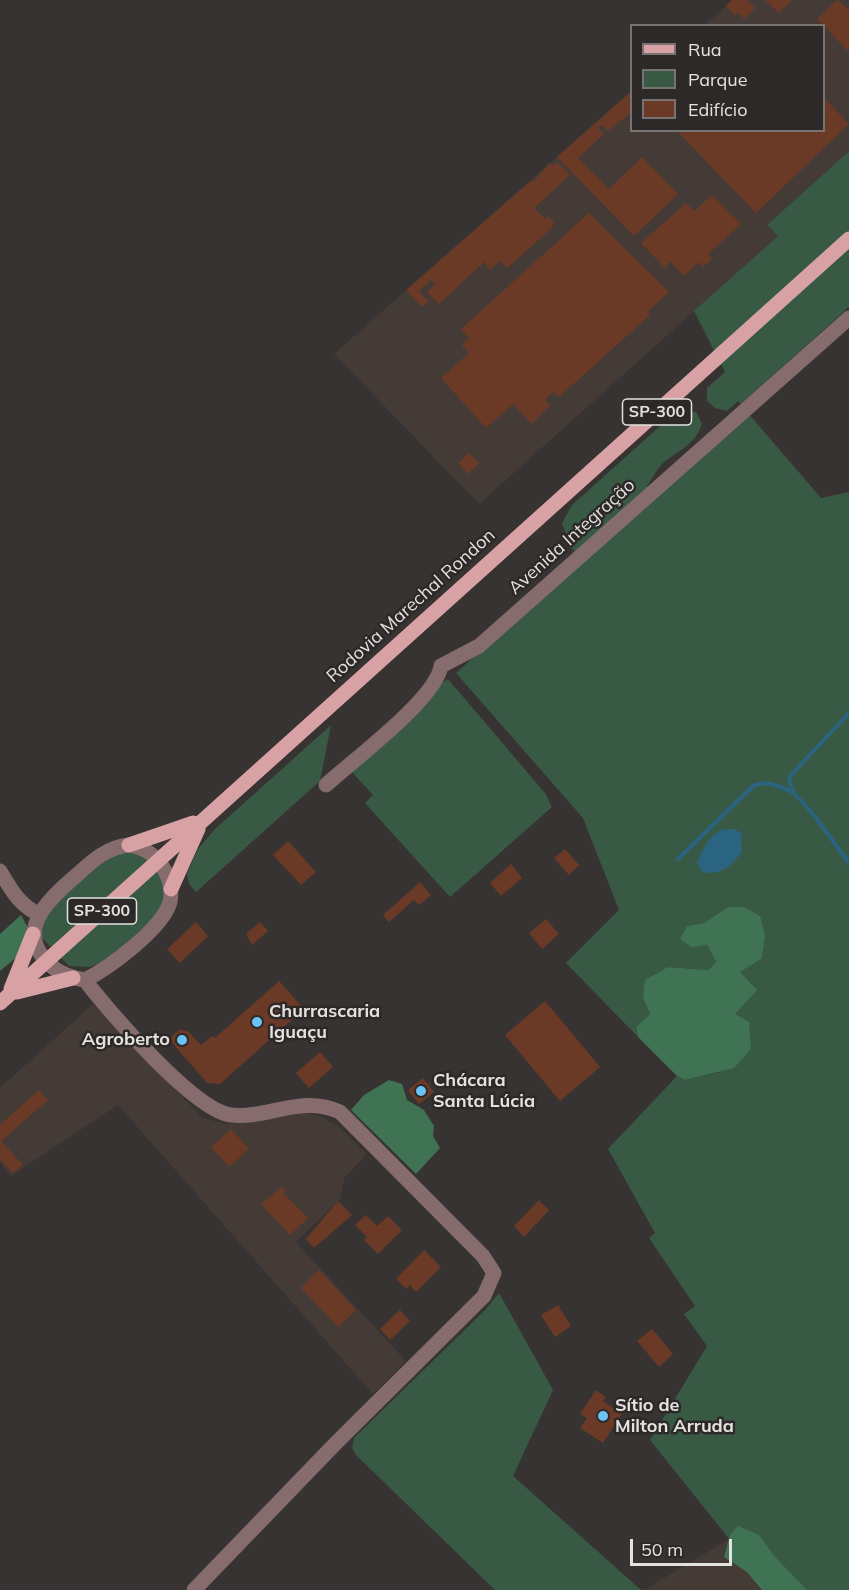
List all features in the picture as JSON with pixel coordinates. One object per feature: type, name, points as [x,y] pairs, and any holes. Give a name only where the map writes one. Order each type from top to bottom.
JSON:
[{"type":"main road","name":"Rodovia Marechal Rondon","points":[[4,999],[849,239]]},
{"type":"main road","points":[[129,844],[166,834],[204,819]]},
{"type":"main road","points":[[171,889],[192,839],[204,819]]},
{"type":"main road","points":[[4,999],[33,934]]},
{"type":"main road","points":[[4,999],[38,985],[79,979]]},
{"type":"street","name":"Avenida Integração","points":[[326,785],[426,695],[440,675],[441,666],[479,646],[849,318]]},
{"type":"street","points":[[79,979],[107,967],[160,921],[170,904],[171,889],[167,875],[150,852],[129,844],[117,846],[96,858],[54,896],[40,915],[33,934],[46,962],[54,969],[79,979],[207,1106],[232,1115],[310,1104],[328,1106],[340,1112],[483,1256],[494,1273],[484,1296],[335,1444],[194,1590]]},
{"type":"street","points":[[0,872],[17,900],[25,908],[40,915]]},
{"type":"shaded area","points":[[732,0],[849,0],[849,151],[767,225],[778,236],[479,504],[334,354],[630,92],[630,132],[825,132],[825,24],[706,24]]},
{"type":"shaded area","points":[[93,1004],[203,1118],[226,1124],[303,1113],[317,1115],[338,1126],[367,1154],[345,1177],[340,1199],[296,1242],[406,1361],[373,1394],[118,1105],[11,1176],[0,1163],[0,1088]]},
{"type":"shaded area","points":[[729,1539],[770,1590],[644,1590]]},
{"type":"green space","points":[[849,151],[849,307],[741,404],[738,401],[727,411],[715,408],[707,401],[707,388],[725,372],[694,311],[778,236],[767,225]]},
{"type":"green space","points":[[681,411],[696,412],[702,424],[691,442],[663,463],[657,471],[647,486],[652,497],[747,412],[821,498],[849,492],[849,1590],[770,1590],[650,1440],[707,1346],[684,1314],[695,1306],[649,1238],[655,1233],[608,1149],[677,1076],[685,1080],[719,1072],[735,1014],[740,972],[728,907],[704,923],[687,926],[707,945],[716,962],[708,970],[668,967],[643,998],[650,1014],[636,1027],[638,1037],[566,963],[619,910],[583,818],[456,673],[584,558],[571,548],[562,523],[572,505],[668,419]]},
{"type":"green space","points":[[448,679],[545,793],[552,807],[450,897],[365,803],[373,795],[350,770],[438,685]]},
{"type":"green space","points":[[331,725],[320,781],[196,892],[189,884],[187,874],[198,849],[214,830]]},
{"type":"green space","points":[[118,851],[142,854],[162,877],[164,888],[162,906],[155,917],[107,960],[90,967],[69,966],[41,937],[47,910],[95,863]]},
{"type":"green space","points":[[728,907],[744,907],[760,916],[765,935],[762,958],[740,972],[757,990],[735,1014],[749,1022],[751,1049],[734,1068],[685,1080],[677,1076],[638,1037],[636,1027],[650,1014],[643,998],[645,980],[668,967],[708,970],[716,962],[707,945],[691,947],[680,939],[687,926],[704,923]]},
{"type":"green space","points":[[21,915],[28,928],[17,957],[0,971],[0,934]]},
{"type":"green space","points":[[389,1080],[402,1084],[407,1100],[424,1110],[434,1126],[433,1136],[440,1148],[416,1174],[351,1110],[364,1095]]},
{"type":"green space","points":[[499,1293],[553,1390],[513,1476],[641,1590],[495,1590],[356,1455],[352,1448],[354,1438],[484,1311]]},
{"type":"green space","points":[[738,1526],[759,1535],[775,1557],[807,1590],[762,1590],[747,1572],[724,1557],[730,1535]]},
{"type":"water","points":[[724,829],[735,829],[742,834],[741,853],[724,869],[714,873],[702,872],[697,863],[701,852],[711,838]]},
{"type":"building","points":[[732,0],[747,0],[755,8],[744,19],[738,12],[735,15],[726,6]]},
{"type":"building","points":[[765,0],[792,0],[779,13]]},
{"type":"building","points":[[837,0],[849,10],[849,52],[825,27],[825,24],[817,19]]},
{"type":"building","points":[[630,93],[630,114],[608,131],[602,125],[598,128],[604,134],[578,158],[609,189],[642,157],[678,194],[634,236],[557,157]]},
{"type":"building","points":[[825,99],[849,124],[756,213],[678,132],[825,132]]},
{"type":"building","points":[[557,162],[570,175],[534,208],[545,219],[548,216],[554,223],[552,228],[507,268],[500,261],[490,270],[484,262],[439,304],[427,292],[435,285],[431,280],[419,291],[428,301],[422,307],[406,290],[532,180],[533,182],[550,163],[552,166]]},
{"type":"building","points":[[712,195],[741,224],[708,254],[712,259],[703,267],[699,262],[684,276],[670,261],[666,269],[641,243],[686,203],[694,211]]},
{"type":"building","points":[[589,213],[669,292],[647,312],[650,315],[559,397],[553,392],[545,400],[550,405],[532,424],[513,404],[486,428],[441,378],[469,353],[462,345],[469,338],[461,329]]},
{"type":"building","points":[[469,453],[479,463],[468,474],[458,463]]},
{"type":"building","points":[[288,841],[316,872],[301,885],[273,855]]},
{"type":"building","points":[[565,849],[579,865],[569,875],[554,858]]},
{"type":"building","points":[[511,864],[522,878],[501,896],[490,883]]},
{"type":"building","points":[[420,882],[431,895],[419,905],[414,900],[389,922],[383,915]]},
{"type":"building","points":[[546,919],[559,934],[542,949],[529,933]]},
{"type":"building","points":[[196,922],[208,936],[180,963],[167,949]]},
{"type":"building","points":[[260,922],[268,931],[252,945],[246,934]]},
{"type":"building","points":[[279,981],[304,1009],[220,1084],[207,1083],[169,1039],[179,1030],[188,1031],[201,1045],[212,1036],[215,1038]]},
{"type":"building","points":[[545,1001],[600,1067],[560,1101],[505,1035]]},
{"type":"building","points":[[320,1052],[333,1067],[309,1088],[296,1073]]},
{"type":"building","name":"Chácara Santa Lúcia","points":[[423,1078],[434,1092],[419,1104],[408,1090]]},
{"type":"building","points":[[39,1090],[48,1100],[1,1141],[23,1165],[13,1173],[0,1159],[0,1125]]},
{"type":"building","points":[[231,1129],[249,1149],[229,1167],[211,1147]]},
{"type":"building","points":[[282,1187],[286,1191],[283,1193],[308,1218],[290,1235],[261,1204]]},
{"type":"building","points":[[539,1200],[549,1210],[524,1237],[514,1226]]},
{"type":"building","points":[[338,1201],[352,1215],[314,1248],[306,1239]]},
{"type":"building","points":[[366,1215],[377,1226],[388,1216],[402,1230],[378,1254],[364,1240],[367,1237],[355,1225]]},
{"type":"building","points":[[424,1250],[441,1267],[416,1292],[410,1285],[406,1289],[396,1279]]},
{"type":"building","points":[[319,1270],[356,1310],[338,1327],[301,1288]]},
{"type":"building","points":[[558,1305],[571,1326],[555,1337],[541,1315]]},
{"type":"building","points":[[400,1310],[410,1321],[390,1340],[380,1329]]},
{"type":"building","points":[[652,1329],[673,1354],[659,1367],[637,1341]]},
{"type":"building","name":"Sítio de Milton Arruda","points":[[596,1390],[606,1397],[603,1401],[622,1414],[603,1443],[580,1428],[587,1418],[580,1414]]},
{"type":"waterway","points":[[849,713],[791,775],[789,781],[793,792],[814,815],[849,863]]},
{"type":"waterway","points":[[678,859],[753,786],[763,783],[793,792]]},
{"type":"place","name":"Churrascaria Iguaçu","points":[[257,1022]]},
{"type":"place","name":"Agroberto","points":[[182,1040]]},
{"type":"place","name":"Chácara Santa Lúcia","points":[[421,1091]]},
{"type":"place","name":"Sítio de Milton Arruda","points":[[603,1416]]}]
